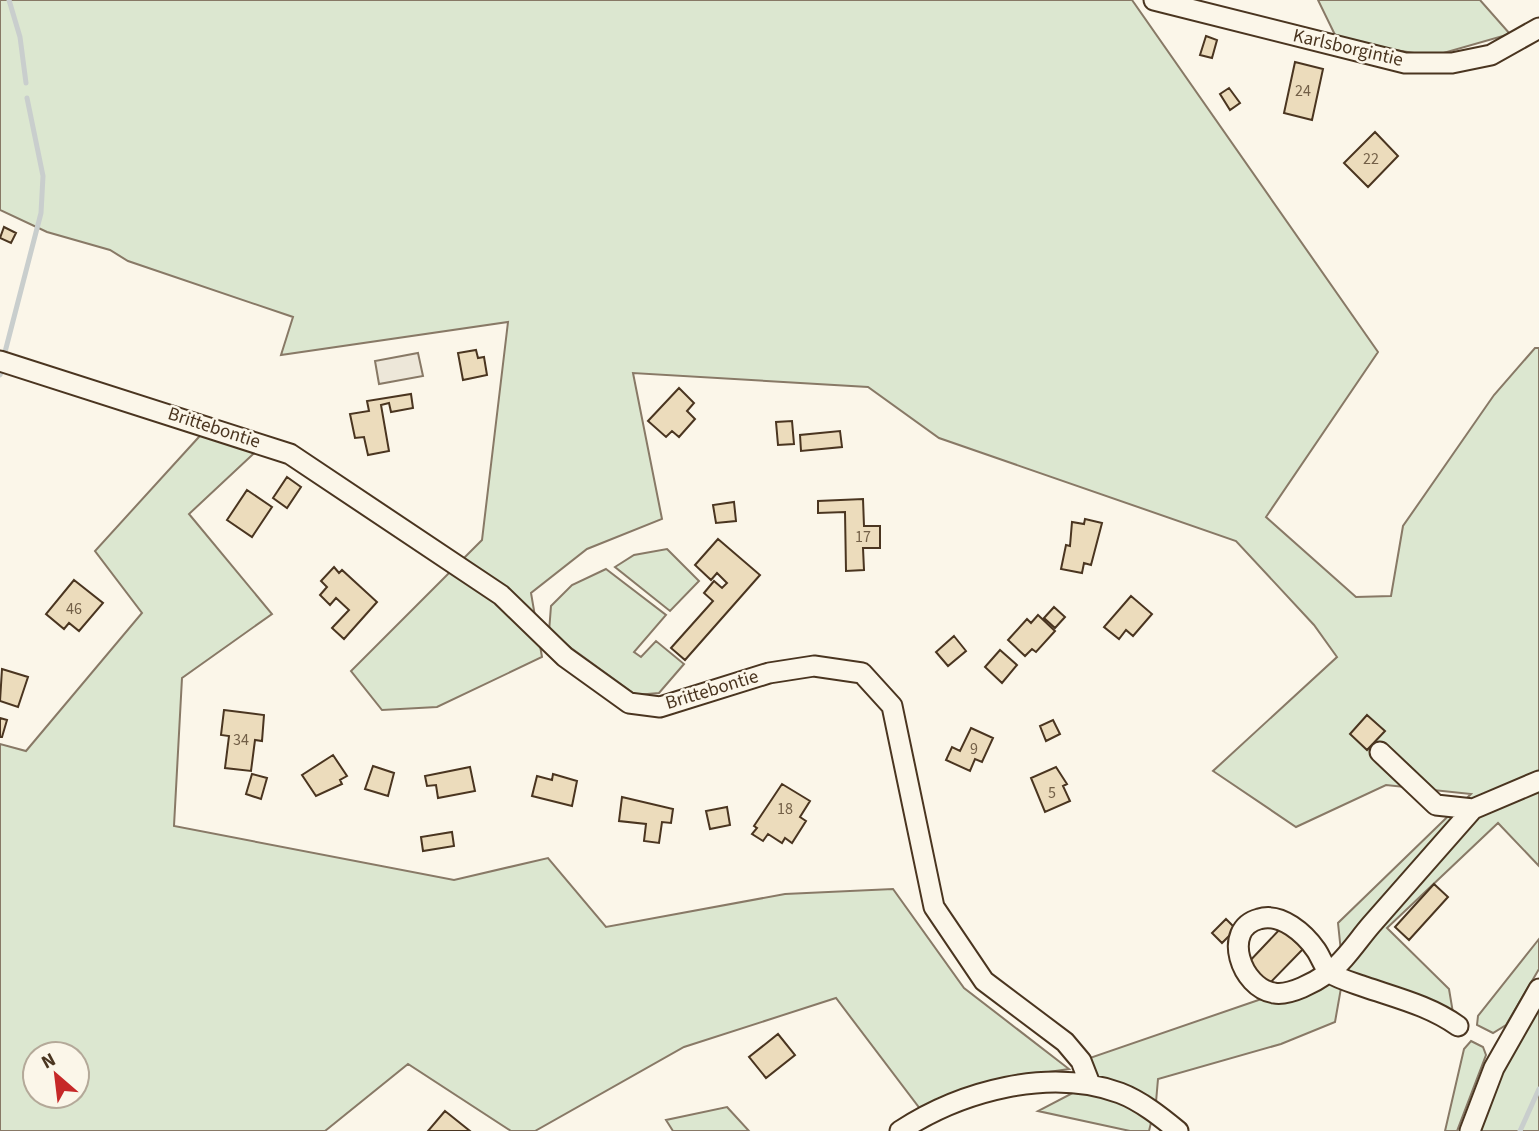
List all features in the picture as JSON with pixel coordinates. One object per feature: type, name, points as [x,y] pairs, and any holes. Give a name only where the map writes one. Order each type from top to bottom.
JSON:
[{"type":"street","name":"Karlsborgintie","points":[[1154,0],[1405,63],[1452,63],[1491,55],[1539,28]]},
{"type":"street","name":"Brittebontie","points":[[0,362],[290,454],[501,594],[565,657],[629,704],[660,707],[769,673],[814,666],[862,673],[892,706],[934,908],[984,981],[1065,1042],[1082,1061],[1090,1084]]},
{"type":"street","points":[[1380,752],[1436,805],[1473,809]]},
{"type":"street","points":[[1458,1026],[1438,1012],[1329,972],[1315,949],[1297,929],[1264,917],[1252,920],[1244,929],[1239,960],[1245,974],[1257,987],[1275,994],[1295,990],[1329,972],[1473,809],[1539,782]]},
{"type":"street","points":[[1470,1131],[1494,1068],[1539,989]]},
{"type":"street","points":[[900,1131],[954,1104],[992,1091],[1030,1084],[1090,1084],[1123,1094],[1178,1131]]},
{"type":"green space","points":[[0,0],[1132,0],[1378,352],[1266,517],[1356,597],[1391,596],[1403,526],[1494,395],[1535,348],[1539,348],[1539,866],[1498,823],[1387,928],[1449,989],[1453,1013],[1344,971],[1335,1022],[1281,1044],[1158,1079],[1149,1131],[1130,1131],[1038,1111],[1090,1084],[1081,1061],[1343,971],[1338,923],[1471,794],[1386,785],[1296,827],[1213,771],[1337,657],[1314,625],[1236,541],[939,438],[868,387],[633,373],[662,519],[587,549],[531,593],[542,657],[437,707],[382,710],[351,671],[482,540],[508,322],[281,355],[293,317],[128,261],[110,250],[47,232],[0,210]]},
{"type":"green space","points":[[1318,0],[1480,0],[1510,34],[1433,56],[1338,41]]},
{"type":"green space","points":[[208,427],[264,444],[189,514],[272,614],[182,678],[174,826],[454,880],[548,858],[606,927],[785,894],[893,889],[964,988],[1069,1069],[1014,1077],[921,1110],[836,998],[684,1047],[535,1131],[511,1131],[408,1064],[325,1131],[0,1131],[0,744],[26,751],[142,613],[95,551]]},
{"type":"green space","points":[[667,549],[699,581],[670,611],[615,567],[634,555]]},
{"type":"green space","points":[[606,569],[666,615],[634,652],[641,657],[656,641],[684,664],[659,693],[636,695],[549,632],[551,606],[572,585]]},
{"type":"green space","points":[[1539,939],[1539,969],[1506,1025],[1493,1033],[1477,1025],[1478,1016]]},
{"type":"green space","points":[[1539,1006],[1539,1131],[1479,1131],[1486,1103]]},
{"type":"green space","points":[[1471,1041],[1483,1047],[1486,1055],[1457,1131],[1445,1131],[1464,1049]]},
{"type":"green space","points":[[727,1107],[749,1131],[673,1131],[666,1120]]},
{"type":"shaded area","points":[[418,353],[423,376],[379,384],[375,361]]},
{"type":"building","points":[[1206,36],[1217,40],[1212,58],[1200,55]]},
{"type":"building","points":[[1295,62],[1323,69],[1312,120],[1284,113]]},
{"type":"building","points":[[1229,88],[1240,103],[1230,110],[1220,94]]},
{"type":"building","points":[[1375,132],[1398,156],[1368,187],[1344,163]]},
{"type":"building","points":[[4,227],[16,233],[11,243],[0,238]]},
{"type":"building","points":[[476,350],[478,358],[484,357],[487,375],[463,380],[458,353]]},
{"type":"building","points":[[679,388],[694,403],[687,411],[695,419],[679,437],[672,431],[666,437],[648,421]]},
{"type":"building","points":[[411,394],[413,408],[391,412],[389,403],[381,405],[389,451],[368,455],[364,437],[355,438],[350,414],[369,411],[367,401]]},
{"type":"building","points":[[792,421],[794,444],[778,445],[776,422]]},
{"type":"building","points":[[840,431],[842,447],[801,451],[800,435]]},
{"type":"building","points":[[287,477],[301,487],[287,508],[273,498]]},
{"type":"building","points":[[247,490],[272,507],[252,537],[227,520]]},
{"type":"building","points":[[863,499],[864,526],[880,526],[880,548],[863,548],[864,570],[846,571],[845,512],[818,513],[818,501]]},
{"type":"building","points":[[734,502],[736,521],[716,523],[713,505]]},
{"type":"building","points":[[1085,519],[1102,523],[1091,565],[1084,563],[1082,573],[1061,569],[1066,545],[1070,546],[1072,522],[1084,524]]},
{"type":"building","points":[[718,539],[760,575],[685,660],[671,648],[713,601],[704,593],[714,581],[722,588],[727,583],[717,573],[711,580],[695,565]]},
{"type":"building","points":[[334,567],[339,573],[342,570],[377,602],[344,639],[332,628],[349,610],[336,598],[330,605],[320,595],[327,587],[321,581]]},
{"type":"building","points":[[74,580],[103,603],[79,631],[69,623],[64,629],[46,614]]},
{"type":"building","points":[[1131,596],[1152,614],[1133,636],[1126,630],[1119,639],[1104,627]]},
{"type":"building","points":[[1054,607],[1065,617],[1055,628],[1044,618]]},
{"type":"building","points":[[1038,615],[1055,631],[1036,652],[1032,649],[1025,656],[1008,640],[1027,619],[1031,623]]},
{"type":"building","points":[[954,636],[966,651],[948,666],[936,652]]},
{"type":"building","points":[[1000,650],[1017,665],[1002,683],[985,667]]},
{"type":"building","points":[[2,669],[28,677],[18,707],[0,701]]},
{"type":"building","points":[[224,710],[264,715],[262,741],[255,740],[251,771],[225,768],[229,736],[221,735]]},
{"type":"building","points":[[1367,715],[1385,731],[1367,750],[1350,734]]},
{"type":"building","points":[[0,718],[7,720],[2,737],[0,737]]},
{"type":"building","points":[[1053,720],[1060,734],[1046,741],[1040,726]]},
{"type":"building","points":[[971,728],[993,738],[982,762],[975,759],[970,771],[946,760],[952,747],[960,751]]},
{"type":"building","points":[[333,755],[347,776],[340,780],[342,784],[316,796],[302,775]]},
{"type":"building","points":[[373,766],[394,773],[388,796],[365,789]]},
{"type":"building","points":[[470,767],[475,791],[438,798],[436,785],[427,786],[425,776]]},
{"type":"building","points":[[1056,767],[1067,784],[1063,786],[1070,801],[1045,812],[1031,778]]},
{"type":"building","points":[[252,774],[267,778],[261,799],[246,794]]},
{"type":"building","points":[[553,774],[577,781],[572,806],[532,796],[537,776],[552,780]]},
{"type":"building","points":[[782,784],[810,801],[800,817],[806,821],[792,843],[785,838],[782,843],[768,834],[763,841],[752,834],[757,828],[754,826]]},
{"type":"building","points":[[622,797],[673,809],[671,823],[662,822],[659,843],[644,841],[646,824],[619,821]]},
{"type":"building","points":[[727,807],[730,825],[710,829],[706,811]]},
{"type":"building","points":[[452,832],[454,846],[423,851],[421,837]]},
{"type":"building","points":[[1434,884],[1448,897],[1409,940],[1395,927]]},
{"type":"building","points":[[1226,919],[1236,929],[1222,943],[1212,933]]},
{"type":"building","points":[[1281,928],[1303,949],[1266,987],[1245,966]]},
{"type":"building","points":[[778,1034],[795,1055],[766,1078],[749,1057]]},
{"type":"building","points":[[445,1111],[470,1131],[428,1131]]},
{"type":"waterway","points":[[9,0],[20,37],[26,83]]},
{"type":"waterway","points":[[5,352],[41,213],[43,176],[27,98]]},
{"type":"waterway","points":[[1520,1131],[1539,1089]]}]
